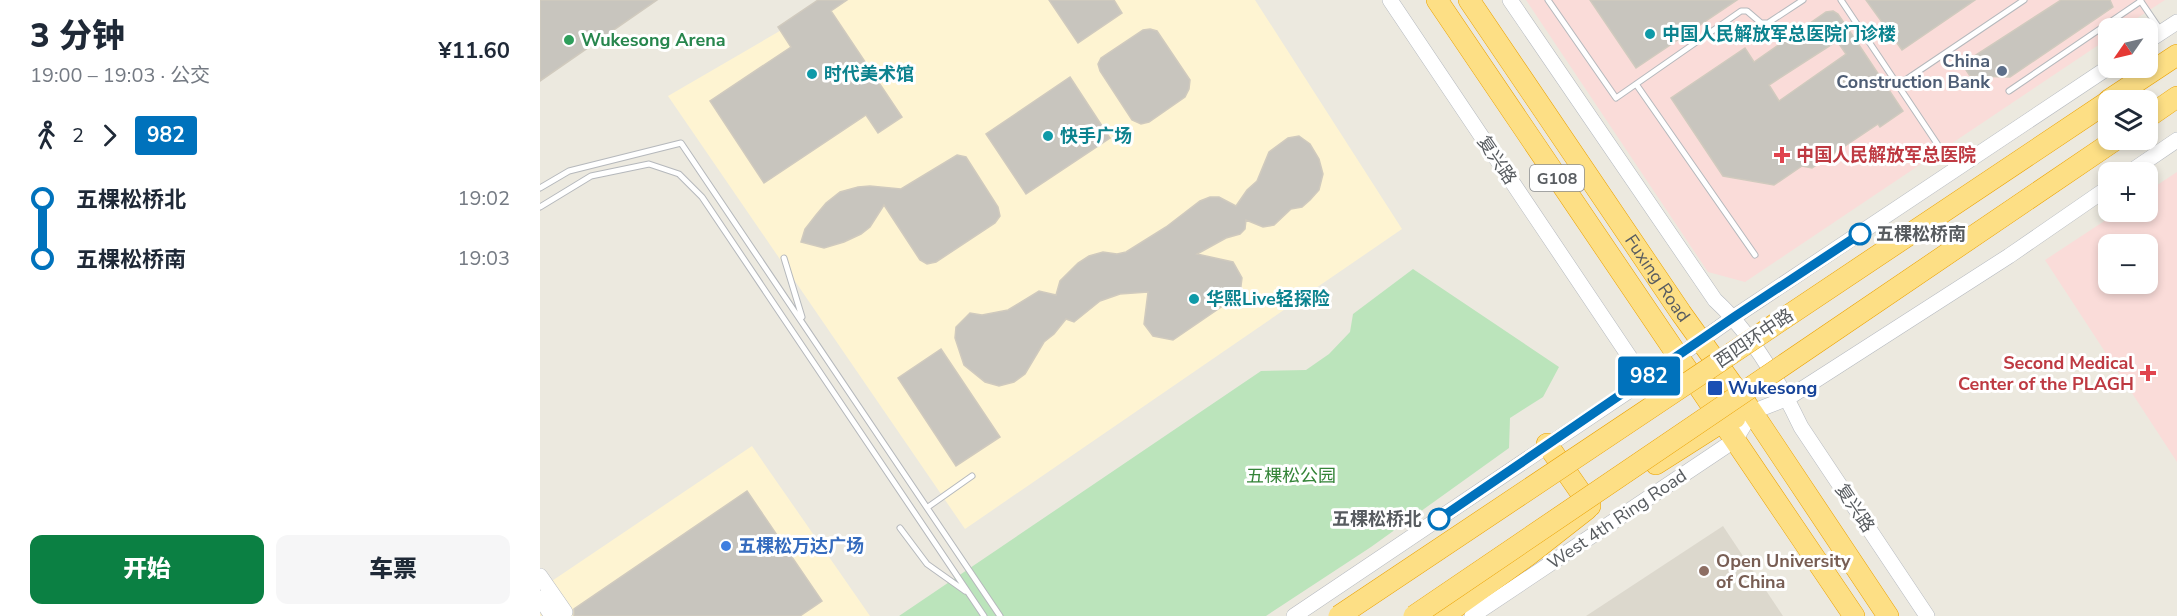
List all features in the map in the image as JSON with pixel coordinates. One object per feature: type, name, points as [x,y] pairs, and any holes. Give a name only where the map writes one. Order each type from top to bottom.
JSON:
[{"type":"highway","name":"Fuxing Road","points":[[1437,0],[1854,616]]},
{"type":"highway","name":"Fuxing Road","points":[[1469,0],[1681,313],[1752,412],[1888,616]]},
{"type":"highway","name":"西四环中路","points":[[2125,90],[2177,55]]},
{"type":"highway","points":[[2158,110],[2177,97]]},
{"type":"highway","name":"西四环中路","points":[[1339,616],[2098,108]]},
{"type":"highway","points":[[1414,616],[2100,150]]},
{"type":"highway","points":[[1443,616],[1527,556],[1590,506],[1722,422],[1752,412]]},
{"type":"highway","points":[[1547,444],[1590,506]]},
{"type":"street","name":"复兴路","points":[[1390,0],[1645,380]]},
{"type":"street","points":[[1510,0],[1715,300],[1734,317]]},
{"type":"street","points":[[2158,35],[2177,22]]},
{"type":"street","points":[[2162,32],[2177,55]]},
{"type":"street","name":"西四环中路","points":[[1294,616],[1645,380],[1701,339],[2098,74]]},
{"type":"street","points":[[2145,162],[2177,140]]},
{"type":"street","points":[[1752,412],[1788,398],[2008,256],[2098,195]]},
{"type":"street","name":"复兴路","points":[[1734,317],[1788,398],[1801,427],[1926,616]]},
{"type":"street","name":"West 4th Ring Road","points":[[1472,616],[1735,440],[1752,412]]},
{"type":"street","points":[[540,576],[559,614]]},
{"type":"street","points":[[540,598],[559,614]]},
{"type":"lane","points":[[1548,0],[1616,98],[1741,11],[1747,11],[1761,23],[1768,23],[1803,0]]},
{"type":"lane","points":[[1841,0],[1954,170]]},
{"type":"lane","points":[[1898,85],[2024,0]]},
{"type":"lane","points":[[2009,91],[2141,0],[2162,32]]},
{"type":"lane","points":[[1636,84],[1755,255]]},
{"type":"lane","points":[[540,188],[569,171],[681,143],[1000,616]]},
{"type":"lane","points":[[540,207],[591,176],[649,164],[679,174],[702,197],[984,616]]},
{"type":"lane","points":[[784,258],[805,324]]},
{"type":"lane","points":[[928,507],[972,476]]},
{"type":"lane","points":[[900,528],[927,564],[969,594]]},
{"type":"shaded area","points":[[833,0],[1255,0],[1402,229],[965,529],[668,96]]},
{"type":"shaded area","name":"中国人民解放军总医院","points":[[1526,0],[2165,0],[2137,18],[2098,18],[2098,45],[1745,282],[1708,272]]},
{"type":"shaded area","name":"Second Medical Center of the PLAGH","points":[[2177,172],[2177,462],[2045,260],[2103,222],[2158,222],[2158,184]]},
{"type":"shaded area","name":"五棵松万达广场","points":[[752,446],[870,616],[540,616],[540,589]]},
{"type":"shaded area","name":"Open University of China","points":[[1723,526],[1783,616],[1586,616]]},
{"type":"green space","name":"五棵松公园","points":[[1413,269],[1559,367],[1543,397],[1510,418],[1509,448],[1371,547],[1266,616],[899,616],[1261,371],[1306,370],[1329,354],[1350,332],[1353,314]]},
{"type":"building","name":"Wukesong Arena","points":[[540,0],[657,0],[540,81]]},
{"type":"building","name":"时代美术馆","points":[[818,0],[847,0],[831,11],[902,117],[878,133],[866,115],[764,183],[710,101],[791,47],[778,27]]},
{"type":"building","points":[[1049,0],[1114,0],[1122,13],[1078,43]]},
{"type":"building","name":"中国人民解放军总医院门诊楼","points":[[1590,0],[1737,0],[1636,68]]},
{"type":"building","points":[[1866,0],[1975,0],[1902,50]]},
{"type":"building","points":[[2061,0],[2110,0],[2113,7],[2010,77],[1970,76],[1962,64]]},
{"type":"building","points":[[1833,11],[1838,14],[1903,111],[1880,127],[1878,124],[1812,168],[1802,166],[1774,185],[1723,176],[1671,98],[1745,48],[1754,62],[1826,12]],"holes":[[[1837,41],[1846,54],[1779,101],[1769,85]]]},
{"type":"building","points":[[1143,30],[1157,31],[1190,80],[1185,97],[1149,122],[1141,124],[1132,120],[1100,71],[1098,64],[1101,58]]},
{"type":"building","name":"快手广场","points":[[1070,77],[1110,138],[1026,194],[986,134]]},
{"type":"building","points":[[1299,136],[1310,144],[1319,159],[1323,174],[1319,190],[1302,207],[1291,209],[1274,225],[1263,227],[1246,220],[1245,229],[1240,234],[1226,238],[1197,254],[1233,262],[1242,278],[1240,294],[1173,340],[1153,336],[1144,324],[1148,292],[1120,294],[1100,301],[1074,322],[1066,319],[1044,342],[1025,374],[1014,382],[999,386],[985,382],[964,365],[955,338],[956,327],[970,313],[982,315],[1008,310],[1039,291],[1056,295],[1060,281],[1078,263],[1089,256],[1103,252],[1117,254],[1126,252],[1166,227],[1200,201],[1210,197],[1219,197],[1236,206],[1247,190],[1257,181],[1269,152],[1288,138]]},
{"type":"building","points":[[957,155],[966,157],[998,207],[1000,216],[995,223],[936,262],[927,264],[920,260],[884,205],[870,227],[844,242],[824,248],[801,242],[805,229],[826,203],[840,192],[870,186],[901,189]]},
{"type":"building","points":[[941,349],[1000,437],[956,466],[898,378]]},
{"type":"building","name":"五棵松万达广场","points":[[747,491],[822,601],[800,616],[574,616],[574,609]]},
{"type":"bus line","name":"982","points":[[1439,519],[1734,317],[1860,234]]},
{"type":"place","name":"中国人民解放军总医院门诊楼","points":[[1650,34]]},
{"type":"place","name":"Wukesong Arena","points":[[569,40]]},
{"type":"place","name":"China Construction Bank","points":[[2002,71]]},
{"type":"place","name":"时代美术馆","points":[[812,74]]},
{"type":"place","name":"快手广场","points":[[1048,136]]},
{"type":"place","name":"中国人民解放军总医院","points":[[1782,155]]},
{"type":"place","name":"五棵松桥南","points":[[1860,234]]},
{"type":"place","name":"华熙Live轻探险","points":[[1194,299]]},
{"type":"place","name":"Second Medical Center of the PLAGH","points":[[2148,373]]},
{"type":"place","name":"Wukesong","points":[[1715,388]]},
{"type":"place","name":"五棵松桥北","points":[[1439,519]]},
{"type":"place","name":"五棵松万达广场","points":[[726,546]]},
{"type":"place","name":"Open University of China","points":[[1704,571]]}]
